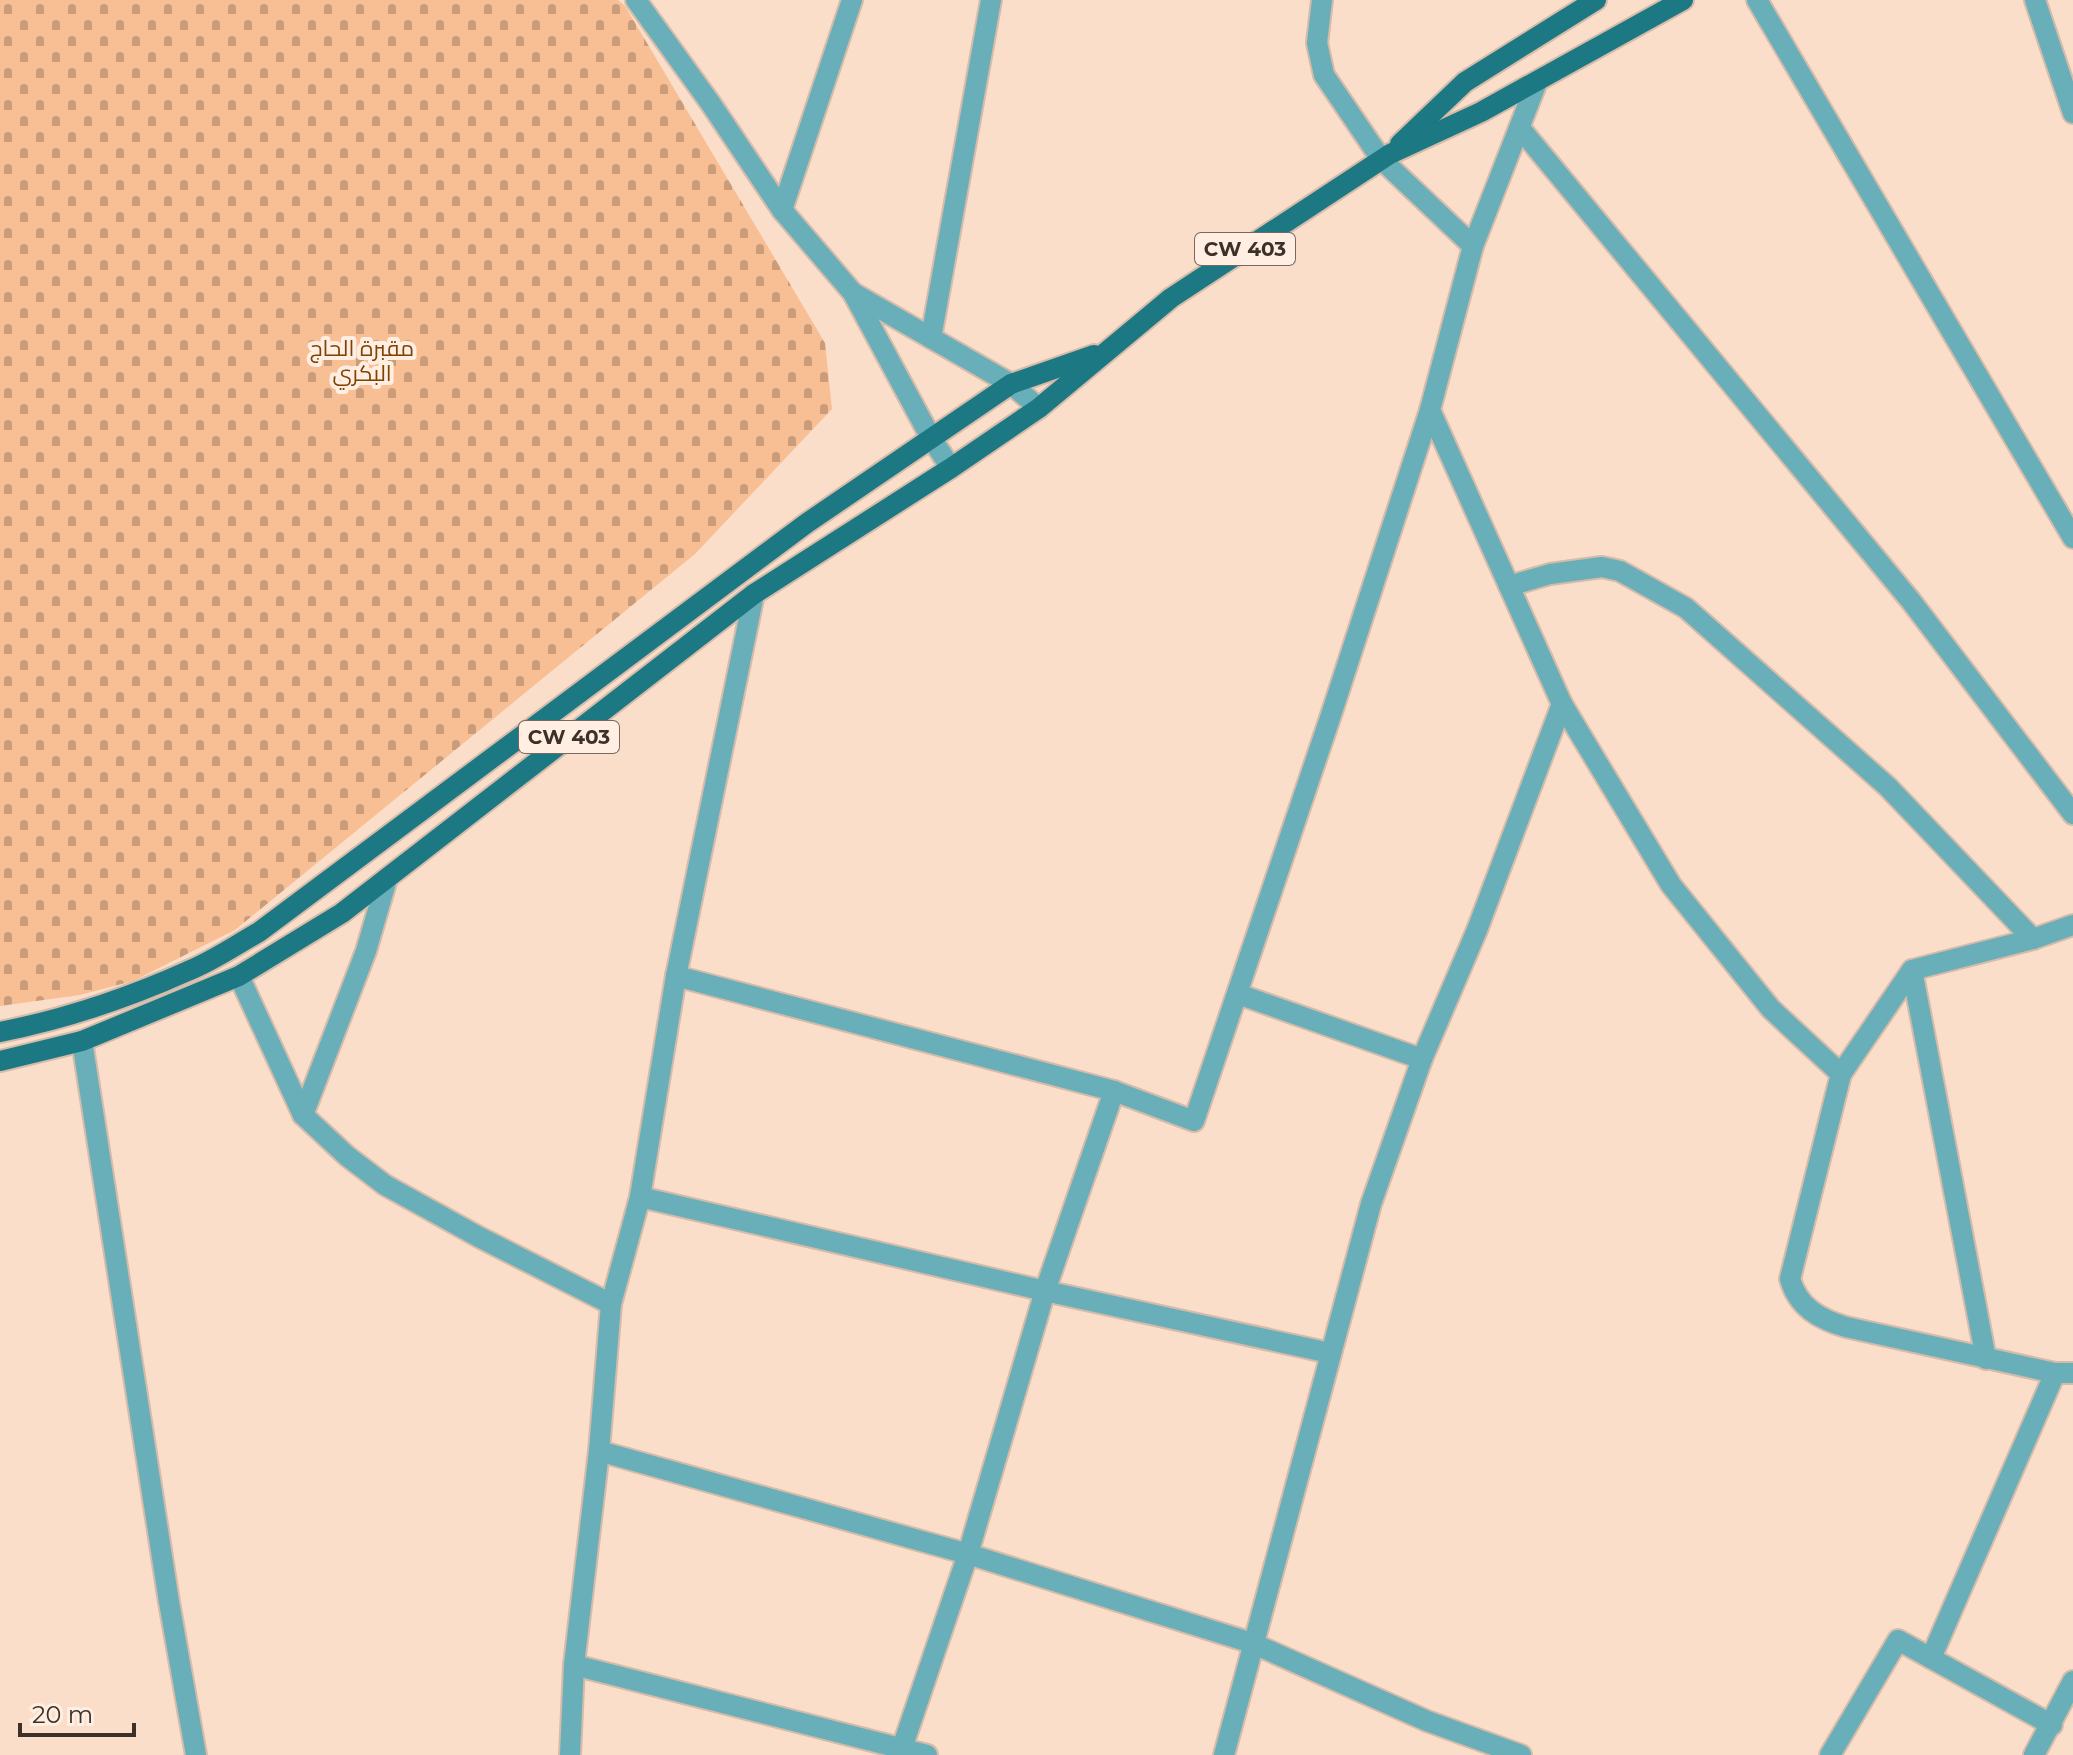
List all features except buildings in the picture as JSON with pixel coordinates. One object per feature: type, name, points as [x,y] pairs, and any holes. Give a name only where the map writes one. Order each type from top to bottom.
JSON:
[{"type":"main road","name":"CW 403","points":[[1385,156],[1465,82],[1596,0]]},
{"type":"main road","name":"CW 403","points":[[0,1061],[82,1041],[239,976],[342,913],[754,594],[1039,408],[1171,298],[1385,156],[1481,112],[1683,0]]},
{"type":"main road","name":"CW 403","points":[[0,1032],[54,1021],[132,994],[191,970],[259,932],[807,523],[1011,384],[1106,351]]},
{"type":"street","points":[[636,0],[782,210],[853,293],[931,438],[951,468]]},
{"type":"street","points":[[782,210],[852,0]]},
{"type":"street","points":[[931,338],[991,0]]},
{"type":"street","points":[[1322,0],[1317,43],[1324,75],[1385,156],[1473,246]]},
{"type":"street","points":[[1757,0],[2073,538]]},
{"type":"street","points":[[2035,0],[2073,113]]},
{"type":"street","points":[[676,976],[1114,1091],[1194,1121],[1430,410],[1473,246],[1537,82]]},
{"type":"street","points":[[1520,128],[1911,601],[2073,814]]},
{"type":"street","points":[[853,293],[1011,384],[1039,408]]},
{"type":"street","points":[[1430,410],[1562,704],[1671,885],[1771,1009],[1841,1074]]},
{"type":"street","points":[[1509,586],[1550,574],[1602,567],[1620,571],[1686,608],[1888,787],[2033,939]]},
{"type":"street","points":[[570,1755],[574,1665],[599,1451],[611,1304],[640,1197],[676,976],[754,594]]},
{"type":"street","points":[[1224,1755],[1371,1204],[1422,1059],[1477,930],[1562,704]]},
{"type":"street","points":[[303,1115],[366,951],[387,879]]},
{"type":"street","points":[[1931,1658],[2064,1373],[1986,1359],[1837,1325],[1811,1311],[1795,1296],[1790,1279],[1841,1074],[1912,970],[2033,939],[2073,925]]},
{"type":"street","points":[[1912,970],[1986,1359]]},
{"type":"street","points":[[239,976],[303,1115],[347,1156],[385,1185],[611,1304]]},
{"type":"street","points":[[1238,994],[1422,1059]]},
{"type":"street","points":[[82,1041],[196,1755]]},
{"type":"street","points":[[902,1748],[968,1554],[1045,1291],[1114,1091]]},
{"type":"street","points":[[640,1197],[1330,1353]]},
{"type":"street","points":[[599,1451],[968,1554],[1252,1643],[1427,1721],[1521,1755]]},
{"type":"street","points":[[1830,1755],[1898,1640],[2052,1725]]},
{"type":"street","points":[[574,1665],[927,1755]]},
{"type":"street","points":[[2034,1755],[2073,1681]]},
{"type":"green space","name":"مقبرة الحاج البكري","points":[[0,0],[618,0],[625,6],[825,343],[832,409],[695,554],[235,930],[133,981],[80,995],[0,1006]]}]
